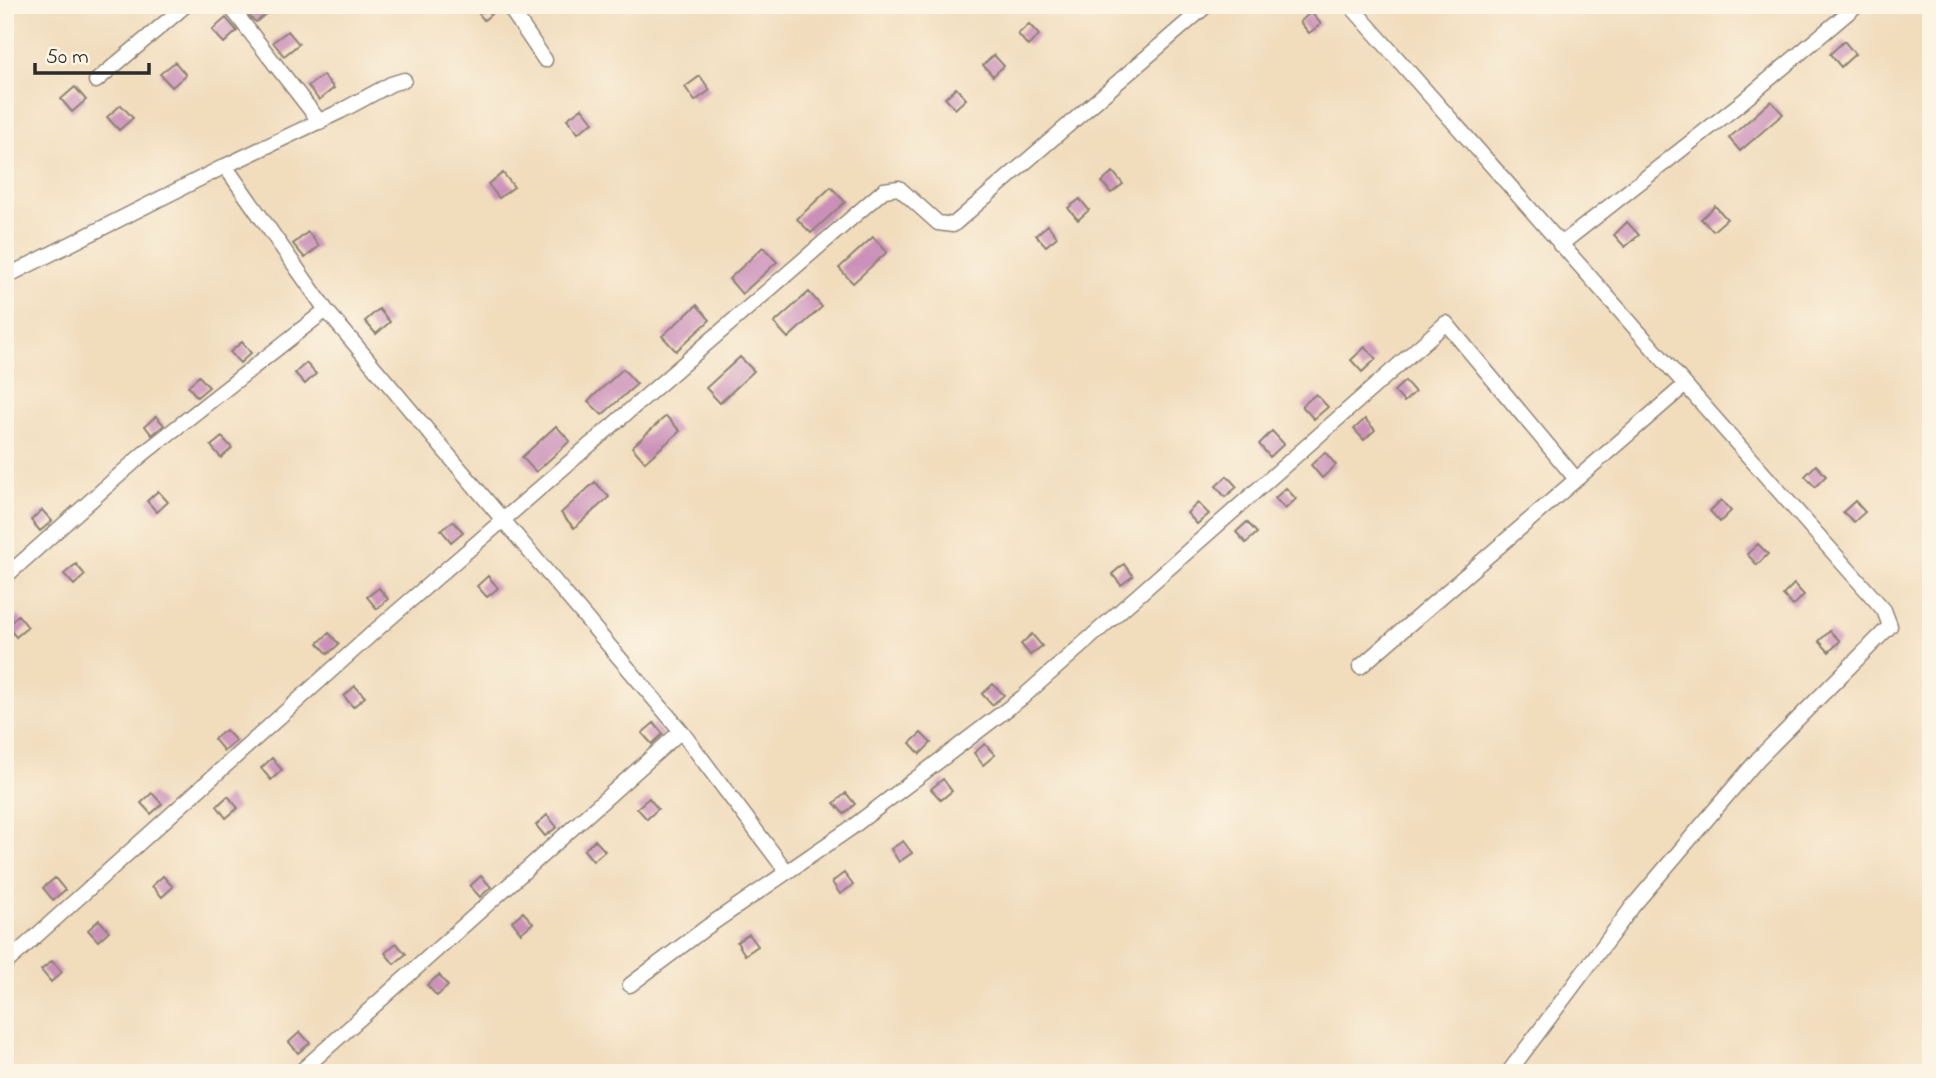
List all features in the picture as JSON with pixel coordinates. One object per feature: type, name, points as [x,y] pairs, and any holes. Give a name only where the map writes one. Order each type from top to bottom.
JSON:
[{"type":"street","points":[[96,81],[186,5]]},
{"type":"street","points":[[229,5],[320,122]]},
{"type":"street","points":[[508,5],[545,60]]},
{"type":"street","points":[[5,964],[375,631],[884,190],[899,188],[938,223],[953,225],[1207,5]]},
{"type":"street","points":[[1350,5],[1884,610],[1890,626],[1740,780],[1633,906],[1508,1073]]},
{"type":"street","points":[[1560,245],[1742,102],[1857,5]]},
{"type":"street","points":[[5,277],[225,166],[320,122],[391,84],[404,80]]},
{"type":"street","points":[[225,166],[326,310],[681,732],[787,872]]},
{"type":"street","points":[[5,577],[143,454],[326,310]]},
{"type":"street","points":[[630,985],[706,927],[850,828],[1023,697],[1446,323],[1576,480]]},
{"type":"street","points":[[1360,667],[1685,385]]},
{"type":"street","points":[[299,1073],[681,732]]},
{"type":"building","points":[[244,5],[277,5],[256,22]]},
{"type":"building","points":[[472,5],[498,5],[499,8],[484,20]]},
{"type":"building","points":[[1311,12],[1321,24],[1309,33],[1300,22]]},
{"type":"building","points":[[226,18],[237,31],[224,43],[212,30]]},
{"type":"building","points":[[1029,24],[1039,35],[1028,46],[1018,34]]},
{"type":"building","points":[[288,31],[299,44],[284,56],[273,42]]},
{"type":"building","points":[[1844,41],[1855,54],[1841,67],[1830,54]]},
{"type":"building","points":[[994,55],[1004,66],[993,76],[983,65]]},
{"type":"building","points":[[175,62],[186,75],[172,87],[160,74]]},
{"type":"building","points":[[323,75],[334,88],[319,100],[308,86]]},
{"type":"building","points":[[700,76],[710,90],[695,101],[685,87]]},
{"type":"building","points":[[75,87],[86,100],[72,112],[61,99]]},
{"type":"building","points":[[956,88],[966,99],[955,109],[945,98]]},
{"type":"building","points":[[1771,101],[1783,114],[1740,151],[1729,138]]},
{"type":"building","points":[[121,105],[133,118],[119,130],[107,117]]},
{"type":"building","points":[[582,108],[593,122],[578,133],[567,119]]},
{"type":"building","points":[[1113,172],[1123,184],[1111,193],[1102,182]]},
{"type":"building","points":[[503,173],[514,187],[499,198],[488,184]]},
{"type":"building","points":[[831,187],[845,202],[811,233],[797,219]]},
{"type":"building","points":[[1080,199],[1089,210],[1078,220],[1068,208]]},
{"type":"building","points":[[1715,206],[1727,219],[1713,231],[1701,219]]},
{"type":"building","points":[[1627,222],[1639,235],[1625,247],[1614,235]]},
{"type":"building","points":[[1048,225],[1057,237],[1046,246],[1036,235]]},
{"type":"building","points":[[308,232],[319,246],[305,258],[293,244]]},
{"type":"building","points":[[873,237],[887,252],[853,283],[839,268]]},
{"type":"building","points":[[763,247],[777,262],[742,294],[729,279]]},
{"type":"building","points":[[809,292],[822,307],[788,338],[774,323]]},
{"type":"building","points":[[697,305],[710,320],[676,351],[662,336]]},
{"type":"building","points":[[379,309],[390,322],[376,334],[365,321]]},
{"type":"building","points":[[242,342],[251,353],[240,363],[230,352]]},
{"type":"building","points":[[1365,347],[1376,359],[1362,372],[1351,360]]},
{"type":"building","points":[[740,357],[754,371],[720,403],[706,388]]},
{"type":"building","points":[[306,363],[316,374],[305,384],[295,373]]},
{"type":"building","points":[[623,369],[637,384],[602,415],[588,401]]},
{"type":"building","points":[[199,376],[209,387],[197,397],[188,386]]},
{"type":"building","points":[[1405,381],[1415,392],[1404,402],[1394,391]]},
{"type":"building","points":[[1316,394],[1328,407],[1314,419],[1302,406]]},
{"type":"building","points":[[156,416],[164,425],[152,435],[145,426]]},
{"type":"building","points":[[666,416],[680,431],[645,462],[632,447]]},
{"type":"building","points":[[1365,419],[1375,430],[1364,440],[1354,429]]},
{"type":"building","points":[[556,426],[570,441],[536,472],[522,457]]},
{"type":"building","points":[[1272,431],[1284,444],[1270,457],[1259,444]]},
{"type":"building","points":[[222,437],[232,448],[221,458],[211,446]]},
{"type":"building","points":[[1325,452],[1336,465],[1322,478],[1311,465]]},
{"type":"building","points":[[1816,465],[1826,476],[1815,487],[1805,476]]},
{"type":"building","points":[[1227,476],[1237,487],[1225,497],[1216,486]]},
{"type":"building","points":[[595,482],[609,497],[574,528],[561,513]]},
{"type":"building","points":[[1286,488],[1296,499],[1285,509],[1275,498]]},
{"type":"building","points":[[158,491],[168,502],[157,512],[147,501]]},
{"type":"building","points":[[1721,500],[1731,511],[1720,522],[1710,511]]},
{"type":"building","points":[[1855,501],[1865,512],[1854,522],[1843,512]]},
{"type":"building","points":[[1198,503],[1209,514],[1197,524],[1187,513]]},
{"type":"building","points":[[42,510],[52,521],[40,531],[31,520]]},
{"type":"building","points":[[453,521],[463,532],[451,542],[441,530]]},
{"type":"building","points":[[1247,522],[1257,533],[1246,543],[1236,532]]},
{"type":"building","points":[[1758,544],[1768,554],[1757,565],[1747,554]]},
{"type":"building","points":[[76,564],[85,575],[74,585],[64,574]]},
{"type":"building","points":[[1124,564],[1133,576],[1121,585],[1112,574]]},
{"type":"building","points":[[488,576],[498,588],[487,597],[477,586]]},
{"type":"building","points":[[1794,584],[1804,595],[1793,606],[1783,595]]},
{"type":"building","points":[[379,588],[388,599],[377,609],[367,597]]},
{"type":"building","points":[[18,615],[28,627],[16,637],[7,626]]},
{"type":"building","points":[[1830,631],[1840,641],[1829,652],[1819,641]]},
{"type":"building","points":[[329,633],[339,644],[328,654],[318,643]]},
{"type":"building","points":[[1032,634],[1042,646],[1030,655],[1021,644]]},
{"type":"building","points":[[993,684],[1004,695],[992,705],[982,694]]},
{"type":"building","points":[[355,686],[365,697],[353,707],[344,696]]},
{"type":"building","points":[[654,723],[663,734],[652,744],[642,733]]},
{"type":"building","points":[[226,730],[236,741],[224,751],[214,739]]},
{"type":"building","points":[[921,733],[931,743],[920,754],[910,743]]},
{"type":"building","points":[[985,744],[995,755],[983,765],[974,753]]},
{"type":"building","points":[[272,758],[282,770],[271,780],[261,768]]},
{"type":"building","points":[[943,779],[952,791],[941,800],[931,789]]},
{"type":"building","points":[[152,793],[162,804],[151,814],[141,803]]},
{"type":"building","points":[[846,793],[855,804],[844,814],[834,803]]},
{"type":"building","points":[[228,796],[238,808],[226,818],[217,806]]},
{"type":"building","points":[[649,798],[658,809],[647,819],[637,808]]},
{"type":"building","points":[[547,815],[557,827],[545,836],[536,825]]},
{"type":"building","points":[[595,840],[605,851],[593,861],[584,850]]},
{"type":"building","points":[[903,841],[912,853],[899,862],[891,849]]},
{"type":"building","points":[[844,873],[853,885],[840,894],[832,882]]},
{"type":"building","points":[[163,876],[173,887],[162,897],[152,886]]},
{"type":"building","points":[[481,876],[491,887],[480,897],[470,886]]},
{"type":"building","points":[[55,878],[65,890],[53,900],[43,888]]},
{"type":"building","points":[[523,912],[533,923],[521,933],[512,921]]},
{"type":"building","points":[[99,920],[109,931],[98,941],[88,930]]},
{"type":"building","points":[[749,934],[758,946],[745,955],[737,942]]},
{"type":"building","points":[[396,943],[406,954],[394,964],[385,953]]},
{"type":"building","points":[[52,961],[62,972],[51,982],[41,970]]},
{"type":"building","points":[[439,975],[448,986],[437,996],[427,985]]},
{"type":"building","points":[[300,1032],[310,1043],[298,1053],[289,1042]]}]
